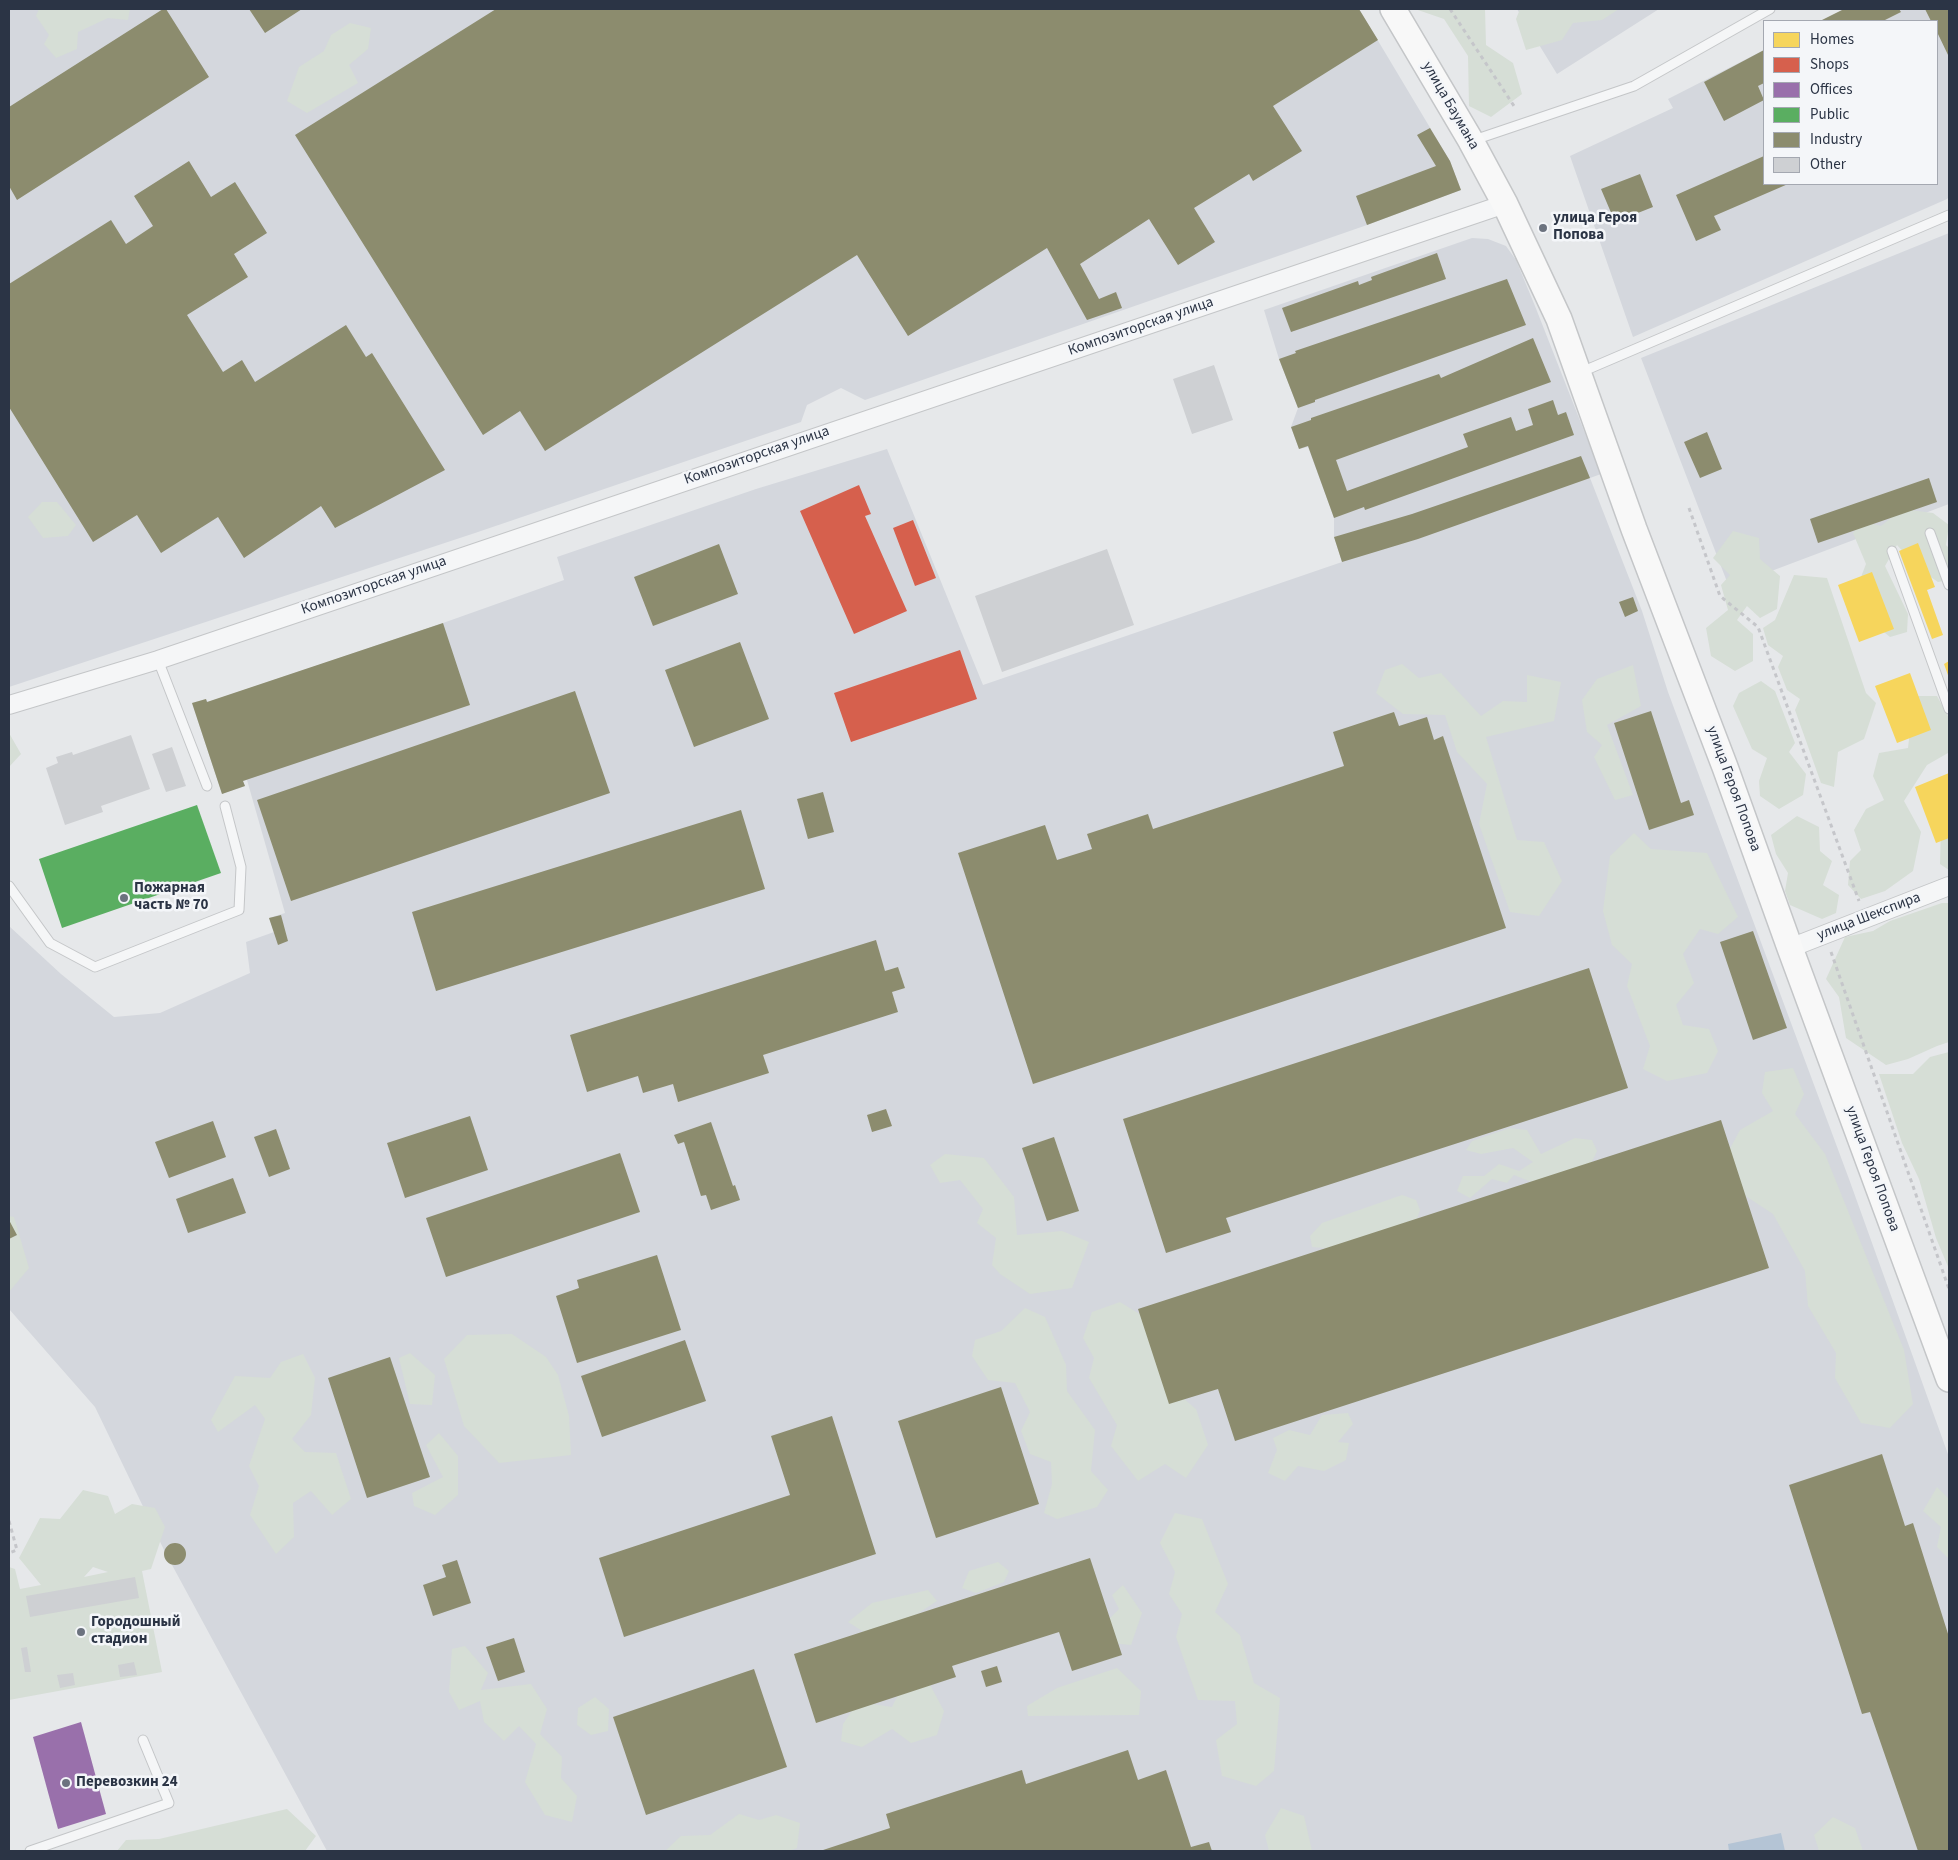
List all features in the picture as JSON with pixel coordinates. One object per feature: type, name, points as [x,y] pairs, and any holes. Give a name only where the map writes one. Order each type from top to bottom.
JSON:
[{"type":"street","name":"улица Баумана","points":[[1393,9],[1471,141],[1505,204]]},
{"type":"street","name":"улица Героя Попова","points":[[1505,204],[1559,319],[1634,528],[1725,767],[1949,1379]]},
{"type":"street","name":"Композиторская улица","points":[[9,705],[158,660],[1505,204]]},
{"type":"street","name":"улица Шекспира","points":[[1790,948],[1949,886]]},
{"type":"lane","points":[[1471,141],[1634,86],[1770,9]]},
{"type":"lane","points":[[1579,373],[1949,215]]},
{"type":"lane","points":[[1930,534],[1949,585]]},
{"type":"lane","points":[[1892,551],[1949,709]]},
{"type":"lane","points":[[158,660],[206,786]]},
{"type":"lane","points":[[9,886],[50,943],[95,967],[239,910],[241,867],[225,806]]},
{"type":"lane","points":[[30,1851],[169,1803],[143,1740]]},
{"type":"path","points":[[1450,9],[1525,122]]},
{"type":"path","points":[[1689,508],[1720,596],[1758,627],[1865,918]]},
{"type":"path","points":[[1824,934],[1949,1289]]},
{"type":"path","points":[[9,1521],[17,1550],[9,1553]]},
{"type":"shaded area","points":[[9,9],[1359,9],[1450,161],[1461,190],[1367,225],[865,400],[841,388],[807,405],[801,422],[475,533],[9,687]]},
{"type":"shaded area","points":[[39,9],[130,9],[128,20],[108,18],[78,32],[77,49],[56,58],[44,44],[49,35],[36,16]]},
{"type":"shaded area","points":[[1415,9],[1485,9],[1486,45],[1513,63],[1522,94],[1491,117],[1469,106],[1468,56],[1444,19]]},
{"type":"shaded area","points":[[1517,9],[1659,9],[1557,74]]},
{"type":"shaded area","points":[[1520,9],[1619,9],[1602,20],[1573,23],[1562,40],[1526,50],[1516,19]]},
{"type":"shaded area","points":[[1844,9],[1949,9],[1949,197],[1633,337],[1570,156],[1673,108],[1668,99],[1763,51],[1763,185],[1938,185],[1938,20],[1822,20]]},
{"type":"shaded area","points":[[350,23],[371,28],[368,49],[349,65],[358,83],[307,113],[287,101],[299,67],[324,51],[331,35]]},
{"type":"shaded area","points":[[1949,233],[1949,504],[1729,587],[1641,358]]},
{"type":"shaded area","points":[[1472,238],[1488,239],[1506,246],[1516,260],[1601,474],[1590,478],[1642,611],[1668,692],[1849,1179],[1949,1457],[1949,1851],[327,1851],[172,1565],[166,1559],[165,1552],[95,1407],[9,1309],[9,926],[61,974],[114,1017],[160,1013],[250,973],[246,942],[274,932],[269,918],[285,913],[247,780],[243,781],[245,786],[222,794],[192,703],[206,699],[208,702],[564,580],[557,557],[756,489],[887,449],[983,685],[1342,562],[1334,537],[1334,518],[1308,447],[1299,449],[1291,427],[1298,408],[1279,359],[1264,310]]},
{"type":"shaded area","points":[[42,502],[57,502],[76,525],[68,536],[43,538],[28,517]]},
{"type":"shaded area","points":[[1902,509],[1933,513],[1949,525],[1946,545],[1949,548],[1949,580],[1938,582],[1919,569],[1897,545],[1885,566],[1908,614],[1907,632],[1890,637],[1864,616],[1854,595],[1866,564],[1853,533],[1862,521],[1881,526]]},
{"type":"shaded area","points":[[1733,531],[1759,538],[1760,559],[1780,576],[1777,609],[1760,618],[1747,606],[1737,620],[1753,634],[1753,661],[1735,671],[1711,656],[1706,628],[1728,610],[1721,585],[1730,575],[1713,558]]},
{"type":"shaded area","points":[[1794,575],[1827,578],[1866,693],[1876,703],[1864,739],[1838,752],[1834,787],[1821,783],[1795,710],[1800,699],[1787,690],[1778,667],[1783,656],[1768,645],[1763,628],[1775,620]]},
{"type":"shaded area","points":[[1402,664],[1419,678],[1441,673],[1481,716],[1503,701],[1527,702],[1527,675],[1561,682],[1554,721],[1486,737],[1517,840],[1544,842],[1562,881],[1539,916],[1510,912],[1479,824],[1487,784],[1457,752],[1445,715],[1403,714],[1376,693],[1385,670]]},
{"type":"shaded area","points":[[1633,665],[1641,706],[1607,725],[1633,795],[1615,800],[1594,757],[1602,745],[1587,732],[1582,700],[1597,679]]},
{"type":"shaded area","points":[[1761,681],[1775,691],[1795,743],[1789,752],[1806,774],[1803,795],[1779,809],[1760,796],[1759,781],[1767,758],[1752,749],[1733,706],[1739,693]]},
{"type":"shaded area","points":[[1914,696],[1937,696],[1949,718],[1948,753],[1927,765],[1904,801],[1921,832],[1913,871],[1885,891],[1861,899],[1848,885],[1850,861],[1861,850],[1854,830],[1866,809],[1884,800],[1873,776],[1879,753],[1908,748]]},
{"type":"shaded area","points":[[9,733],[21,754],[9,767]]},
{"type":"shaded area","points":[[1797,816],[1819,827],[1820,851],[1832,861],[1823,885],[1839,895],[1836,913],[1822,919],[1790,905],[1785,891],[1788,873],[1776,854],[1771,835]]},
{"type":"shaded area","points":[[1949,825],[1949,870],[1940,864],[1941,829]]},
{"type":"shaded area","points":[[1634,833],[1651,849],[1707,853],[1738,917],[1718,934],[1700,929],[1683,954],[1694,983],[1676,1005],[1683,1025],[1709,1029],[1718,1051],[1707,1073],[1667,1081],[1643,1069],[1650,1046],[1627,986],[1632,964],[1612,945],[1603,911],[1610,856]]},
{"type":"shaded area","points":[[1942,903],[1949,903],[1949,1042],[1908,1059],[1886,1065],[1846,1038],[1839,997],[1826,979],[1845,937],[1873,931],[1890,921]]},
{"type":"shaded area","points":[[1949,1052],[1949,1269],[1936,1238],[1919,1179],[1902,1143],[1879,1074],[1913,1074],[1930,1057]]},
{"type":"shaded area","points":[[1793,1068],[1804,1094],[1795,1114],[1825,1154],[1904,1350],[1913,1404],[1890,1428],[1861,1423],[1835,1378],[1836,1353],[1808,1306],[1805,1271],[1773,1214],[1738,1191],[1726,1156],[1740,1130],[1773,1111],[1762,1093],[1765,1072]]},
{"type":"shaded area","points":[[1510,1128],[1527,1130],[1541,1154],[1575,1138],[1592,1140],[1597,1151],[1588,1170],[1539,1185],[1514,1175],[1507,1183],[1492,1179],[1470,1198],[1457,1191],[1463,1176],[1484,1176],[1499,1164],[1519,1171],[1533,1162],[1513,1148],[1481,1154],[1466,1150],[1472,1141]]},
{"type":"shaded area","points":[[945,1154],[984,1158],[1014,1197],[1017,1235],[1062,1231],[1089,1242],[1072,1288],[1030,1294],[1000,1274],[992,1265],[996,1238],[977,1223],[983,1209],[960,1180],[940,1183],[930,1165]]},
{"type":"shaded area","points":[[1402,1195],[1416,1200],[1420,1210],[1415,1225],[1336,1249],[1312,1247],[1310,1236],[1322,1223]]},
{"type":"shaded area","points":[[9,1216],[14,1217],[29,1268],[9,1292]]},
{"type":"shaded area","points":[[1120,1302],[1162,1328],[1171,1388],[1196,1409],[1208,1445],[1186,1478],[1165,1464],[1138,1481],[1111,1446],[1117,1425],[1089,1378],[1094,1358],[1083,1338],[1092,1312]]},
{"type":"shaded area","points":[[1025,1308],[1045,1317],[1066,1365],[1067,1391],[1095,1430],[1091,1471],[1108,1490],[1097,1507],[1057,1519],[1044,1513],[1052,1484],[1051,1462],[1030,1454],[1021,1431],[1030,1412],[1015,1383],[988,1380],[972,1356],[975,1340],[1001,1331]]},
{"type":"shaded area","points":[[512,1334],[546,1357],[558,1375],[569,1416],[571,1455],[499,1463],[464,1426],[444,1359],[467,1335]]},
{"type":"shaded area","points":[[410,1353],[435,1375],[432,1405],[410,1404],[399,1358]]},
{"type":"shaded area","points":[[303,1354],[315,1378],[311,1415],[292,1439],[305,1452],[336,1453],[351,1499],[332,1515],[311,1491],[293,1503],[294,1537],[276,1554],[250,1515],[259,1486],[249,1466],[265,1419],[255,1405],[218,1432],[211,1420],[235,1376],[270,1378],[281,1362]]},
{"type":"shaded area","points":[[1348,1413],[1353,1424],[1338,1442],[1349,1443],[1346,1460],[1324,1471],[1298,1466],[1285,1481],[1268,1473],[1277,1450],[1273,1438],[1289,1430],[1310,1435],[1322,1415]]},
{"type":"shaded area","points":[[439,1433],[458,1456],[458,1495],[435,1515],[414,1506],[412,1493],[443,1477],[426,1445]]},
{"type":"shaded area","points":[[1937,1487],[1949,1499],[1949,1559],[1937,1547],[1941,1527],[1923,1511]]},
{"type":"shaded area","name":"Городошный стадион","points":[[83,1490],[108,1496],[115,1514],[132,1504],[155,1508],[165,1527],[151,1569],[142,1571],[162,1672],[9,1700],[9,1567],[15,1569],[20,1589],[41,1585],[19,1558],[40,1518],[60,1519]],"holes":[[[93,1567],[108,1572],[84,1577]]]},
{"type":"shaded area","points":[[1175,1513],[1202,1519],[1228,1584],[1215,1612],[1240,1635],[1254,1683],[1280,1698],[1274,1771],[1256,1786],[1222,1776],[1216,1740],[1237,1724],[1235,1701],[1198,1700],[1176,1637],[1182,1614],[1169,1594],[1175,1572],[1160,1543]]},
{"type":"shaded area","points":[[998,1562],[1009,1571],[1004,1582],[976,1593],[962,1588],[969,1571]]},
{"type":"shaded area","points":[[1123,1585],[1142,1613],[1131,1645],[1110,1643],[1108,1620],[1119,1609],[1112,1595]]},
{"type":"shaded area","points":[[928,1590],[937,1601],[894,1629],[867,1634],[848,1622],[872,1603]]},
{"type":"shaded area","points":[[465,1646],[488,1673],[481,1690],[531,1684],[547,1709],[540,1734],[562,1757],[561,1778],[577,1796],[572,1822],[545,1815],[525,1782],[536,1744],[519,1726],[504,1741],[484,1722],[480,1701],[459,1710],[449,1692],[452,1649]]},
{"type":"shaded area","points":[[1117,1668],[1141,1691],[1139,1715],[1028,1716],[1027,1706],[1057,1688]]},
{"type":"shaded area","points":[[927,1679],[944,1711],[937,1735],[911,1743],[892,1729],[862,1747],[841,1741],[843,1724],[858,1702],[892,1707],[902,1687]]},
{"type":"shaded area","points":[[595,1697],[609,1709],[608,1731],[591,1735],[577,1725],[578,1708]]},
{"type":"shaded area","points":[[1281,1808],[1304,1816],[1312,1851],[1269,1851],[1265,1835]]},
{"type":"shaded area","points":[[287,1809],[316,1836],[305,1851],[117,1851],[126,1840],[159,1839]]},
{"type":"shaded area","points":[[739,1814],[759,1820],[776,1815],[800,1823],[797,1848],[789,1851],[665,1851],[681,1836],[710,1835]]},
{"type":"shaded area","points":[[1833,1817],[1855,1828],[1863,1851],[1819,1851],[1814,1835]]},
{"type":"water","points":[[1781,1833],[1785,1851],[1729,1851],[1728,1844]]},
{"type":"building: Homes","points":[[1918,543],[1935,587],[1927,590],[1943,635],[1932,639],[1899,551]]},
{"type":"building: Homes","points":[[1872,572],[1894,629],[1859,642],[1838,585]]},
{"type":"building: Homes","points":[[1949,661],[1949,678],[1944,664]]},
{"type":"building: Homes","points":[[1910,673],[1931,730],[1897,743],[1875,686]]},
{"type":"building: Homes","points":[[1949,773],[1949,838],[1936,843],[1915,787]]},
{"type":"building: Shops","points":[[859,485],[871,514],[865,516],[907,611],[854,634],[800,511]]},
{"type":"building: Shops","points":[[913,520],[936,578],[915,586],[893,528]]},
{"type":"building: Shops","points":[[960,650],[977,699],[851,742],[834,693]]},
{"type":"building: Offices","points":[[81,1722],[106,1814],[58,1829],[33,1737]]},
{"type":"building: Public","points":[[197,805],[221,873],[62,928],[39,859]]},
{"type":"building: Industry","points":[[163,9],[166,9],[209,77],[17,200],[9,186],[9,107]]},
{"type":"building: Industry","points":[[249,9],[302,9],[265,33]]},
{"type":"building: Industry","points":[[496,9],[1359,9],[1378,40],[1273,106],[1302,151],[1253,181],[1249,174],[1194,208],[1215,242],[1178,265],[1149,219],[1080,264],[1099,299],[1116,292],[1122,308],[1087,320],[1047,248],[908,336],[857,255],[545,451],[520,411],[483,435],[295,135]]},
{"type":"building: Industry","points":[[1844,9],[1899,9],[1901,12],[1885,20],[1822,20]]},
{"type":"building: Industry","points":[[1925,9],[1949,9],[1949,57],[1938,34],[1938,20],[1930,20]]},
{"type":"building: Industry","points":[[1763,51],[1763,84],[1758,86],[1763,101],[1724,121],[1704,82]]},
{"type":"building: Industry","points":[[1430,128],[1450,161],[1461,190],[1367,225],[1356,196],[1436,166],[1417,135]]},
{"type":"building: Industry","points":[[1763,156],[1763,185],[1786,185],[1714,216],[1721,230],[1696,241],[1676,195]]},
{"type":"building: Industry","points":[[189,161],[211,197],[235,182],[267,233],[234,254],[248,277],[187,315],[223,372],[242,360],[255,382],[346,325],[366,357],[372,353],[445,470],[335,528],[321,506],[244,558],[218,517],[161,553],[137,515],[93,542],[9,407],[9,284],[111,220],[126,244],[153,226],[134,196]]},
{"type":"building: Industry","points":[[1640,174],[1653,207],[1615,222],[1601,189]]},
{"type":"building: Industry","points":[[1437,253],[1446,279],[1291,332],[1282,308],[1358,281],[1359,285],[1372,280],[1371,277]]},
{"type":"building: Industry","points":[[1507,279],[1526,325],[1315,400],[1315,402],[1298,408],[1279,359],[1296,353],[1295,351]]},
{"type":"building: Industry","points":[[1533,338],[1551,382],[1336,460],[1347,491],[1468,447],[1463,434],[1511,417],[1516,431],[1533,425],[1528,409],[1553,400],[1558,415],[1566,412],[1574,435],[1365,510],[1364,507],[1334,518],[1308,446],[1299,449],[1291,427],[1311,420],[1311,418],[1439,374],[1441,378]]},
{"type":"building: Industry","points":[[1707,432],[1722,469],[1700,478],[1684,442]]},
{"type":"building: Industry","points":[[1581,456],[1590,478],[1418,539],[1342,562],[1334,537],[1412,514]]},
{"type":"building: Industry","points":[[1929,478],[1937,502],[1818,543],[1810,519]]},
{"type":"building: Industry","points":[[719,544],[738,594],[653,626],[634,577]]},
{"type":"building: Industry","points":[[1633,597],[1638,611],[1625,617],[1619,602]]},
{"type":"building: Industry","points":[[443,623],[470,705],[243,781],[245,786],[222,794],[192,703],[206,699],[207,702]]},
{"type":"building: Industry","points":[[740,642],[769,719],[694,747],[665,670]]},
{"type":"building: Industry","points":[[575,691],[610,793],[291,901],[257,800]]},
{"type":"building: Industry","points":[[1651,711],[1681,803],[1689,800],[1694,815],[1649,830],[1614,723]]},
{"type":"building: Industry","points":[[1394,712],[1399,726],[1427,717],[1434,740],[1443,736],[1506,928],[1033,1084],[958,853],[1045,825],[1057,860],[1092,849],[1087,834],[1148,814],[1153,829],[1344,766],[1333,732]]},
{"type":"building: Industry","points":[[823,792],[834,832],[808,839],[797,799]]},
{"type":"building: Industry","points":[[741,810],[765,889],[436,991],[412,912]]},
{"type":"building: Industry","points":[[281,915],[288,941],[278,945],[269,918]]},
{"type":"building: Industry","points":[[1753,931],[1787,1028],[1753,1040],[1720,942]]},
{"type":"building: Industry","points":[[876,940],[885,971],[898,967],[905,988],[892,992],[898,1012],[763,1055],[769,1073],[678,1102],[673,1084],[643,1093],[638,1076],[587,1092],[570,1035]]},
{"type":"building: Industry","points":[[1589,968],[1628,1088],[1226,1218],[1231,1232],[1166,1253],[1123,1119]]},
{"type":"building: Industry","points":[[886,1109],[892,1126],[872,1132],[867,1115]]},
{"type":"building: Industry","points":[[470,1116],[488,1170],[405,1198],[387,1143]]},
{"type":"building: Industry","points":[[1721,1120],[1769,1268],[1235,1441],[1218,1389],[1169,1404],[1138,1309]]},
{"type":"building: Industry","points":[[213,1121],[226,1157],[169,1178],[155,1142]]},
{"type":"building: Industry","points":[[711,1122],[733,1186],[735,1185],[740,1200],[711,1210],[706,1195],[701,1196],[684,1142],[678,1144],[674,1135]]},
{"type":"building: Industry","points":[[276,1129],[290,1169],[269,1177],[254,1137]]},
{"type":"building: Industry","points":[[1054,1137],[1079,1211],[1047,1221],[1022,1148]]},
{"type":"building: Industry","points":[[620,1153],[640,1212],[446,1277],[426,1218]]},
{"type":"building: Industry","points":[[233,1178],[246,1213],[188,1233],[176,1199]]},
{"type":"building: Industry","points":[[9,1220],[17,1235],[9,1239]]},
{"type":"building: Industry","points":[[657,1255],[681,1330],[577,1363],[556,1296],[579,1288],[577,1280]]},
{"type":"building: Industry","points":[[685,1340],[706,1401],[602,1437],[581,1376]]},
{"type":"building: Industry","points":[[390,1357],[430,1477],[367,1498],[328,1378]]},
{"type":"building: Industry","points":[[1001,1387],[1039,1504],[936,1538],[898,1421]]},
{"type":"building: Industry","points":[[832,1416],[876,1554],[624,1637],[599,1558],[790,1495],[771,1436]]},
{"type":"building: Industry","points":[[1882,1454],[1905,1526],[1913,1523],[1949,1637],[1949,1851],[1918,1851],[1870,1712],[1862,1714],[1789,1485]]},
{"type":"building: Industry","points":[[175,1543],[183,1546],[186,1554],[183,1562],[175,1565],[167,1562],[164,1554],[167,1546]]},
{"type":"building: Industry","points":[[1090,1558],[1122,1655],[1072,1671],[1059,1632],[952,1666],[956,1677],[816,1723],[794,1654]]},
{"type":"building: Industry","points":[[457,1560],[471,1603],[433,1616],[423,1585],[446,1577],[442,1565]]},
{"type":"building: Industry","points":[[514,1638],[525,1672],[498,1681],[486,1647]]},
{"type":"building: Industry","points":[[997,1666],[1002,1682],[986,1687],[981,1671]]},
{"type":"building: Industry","points":[[754,1669],[787,1767],[646,1815],[613,1717]]},
{"type":"building: Industry","points":[[1128,1750],[1138,1780],[1166,1770],[1191,1847],[1209,1842],[1212,1851],[820,1851],[890,1828],[886,1814],[1022,1770],[1026,1784]]},
{"type":"building: Other","points":[[1214,365],[1233,420],[1192,434],[1173,379]]},
{"type":"building: Other","points":[[1107,549],[1134,625],[1002,672],[975,596]]},
{"type":"building: Other","points":[[131,735],[150,789],[101,806],[103,812],[65,825],[46,768],[58,763],[56,757],[72,752],[73,755]]},
{"type":"building: Other","points":[[172,747],[186,786],[166,792],[152,754]]},
{"type":"building: Other","points":[[135,1577],[139,1598],[30,1617],[26,1596]]},
{"type":"building: Other","points":[[27,1647],[31,1672],[25,1672],[21,1648]]},
{"type":"building: Other","points":[[134,1662],[137,1675],[120,1677],[118,1665]]},
{"type":"building: Other","points":[[73,1673],[75,1685],[60,1688],[57,1675]]},
{"type":"place","name":"улица Героя Попова","points":[[1543,228]]},
{"type":"place","name":"Пожарная часть № 70","points":[[124,898]]},
{"type":"place","name":"Городошный стадион","points":[[81,1632]]},
{"type":"place","name":"Перевозкин 24","points":[[66,1783]]}]
